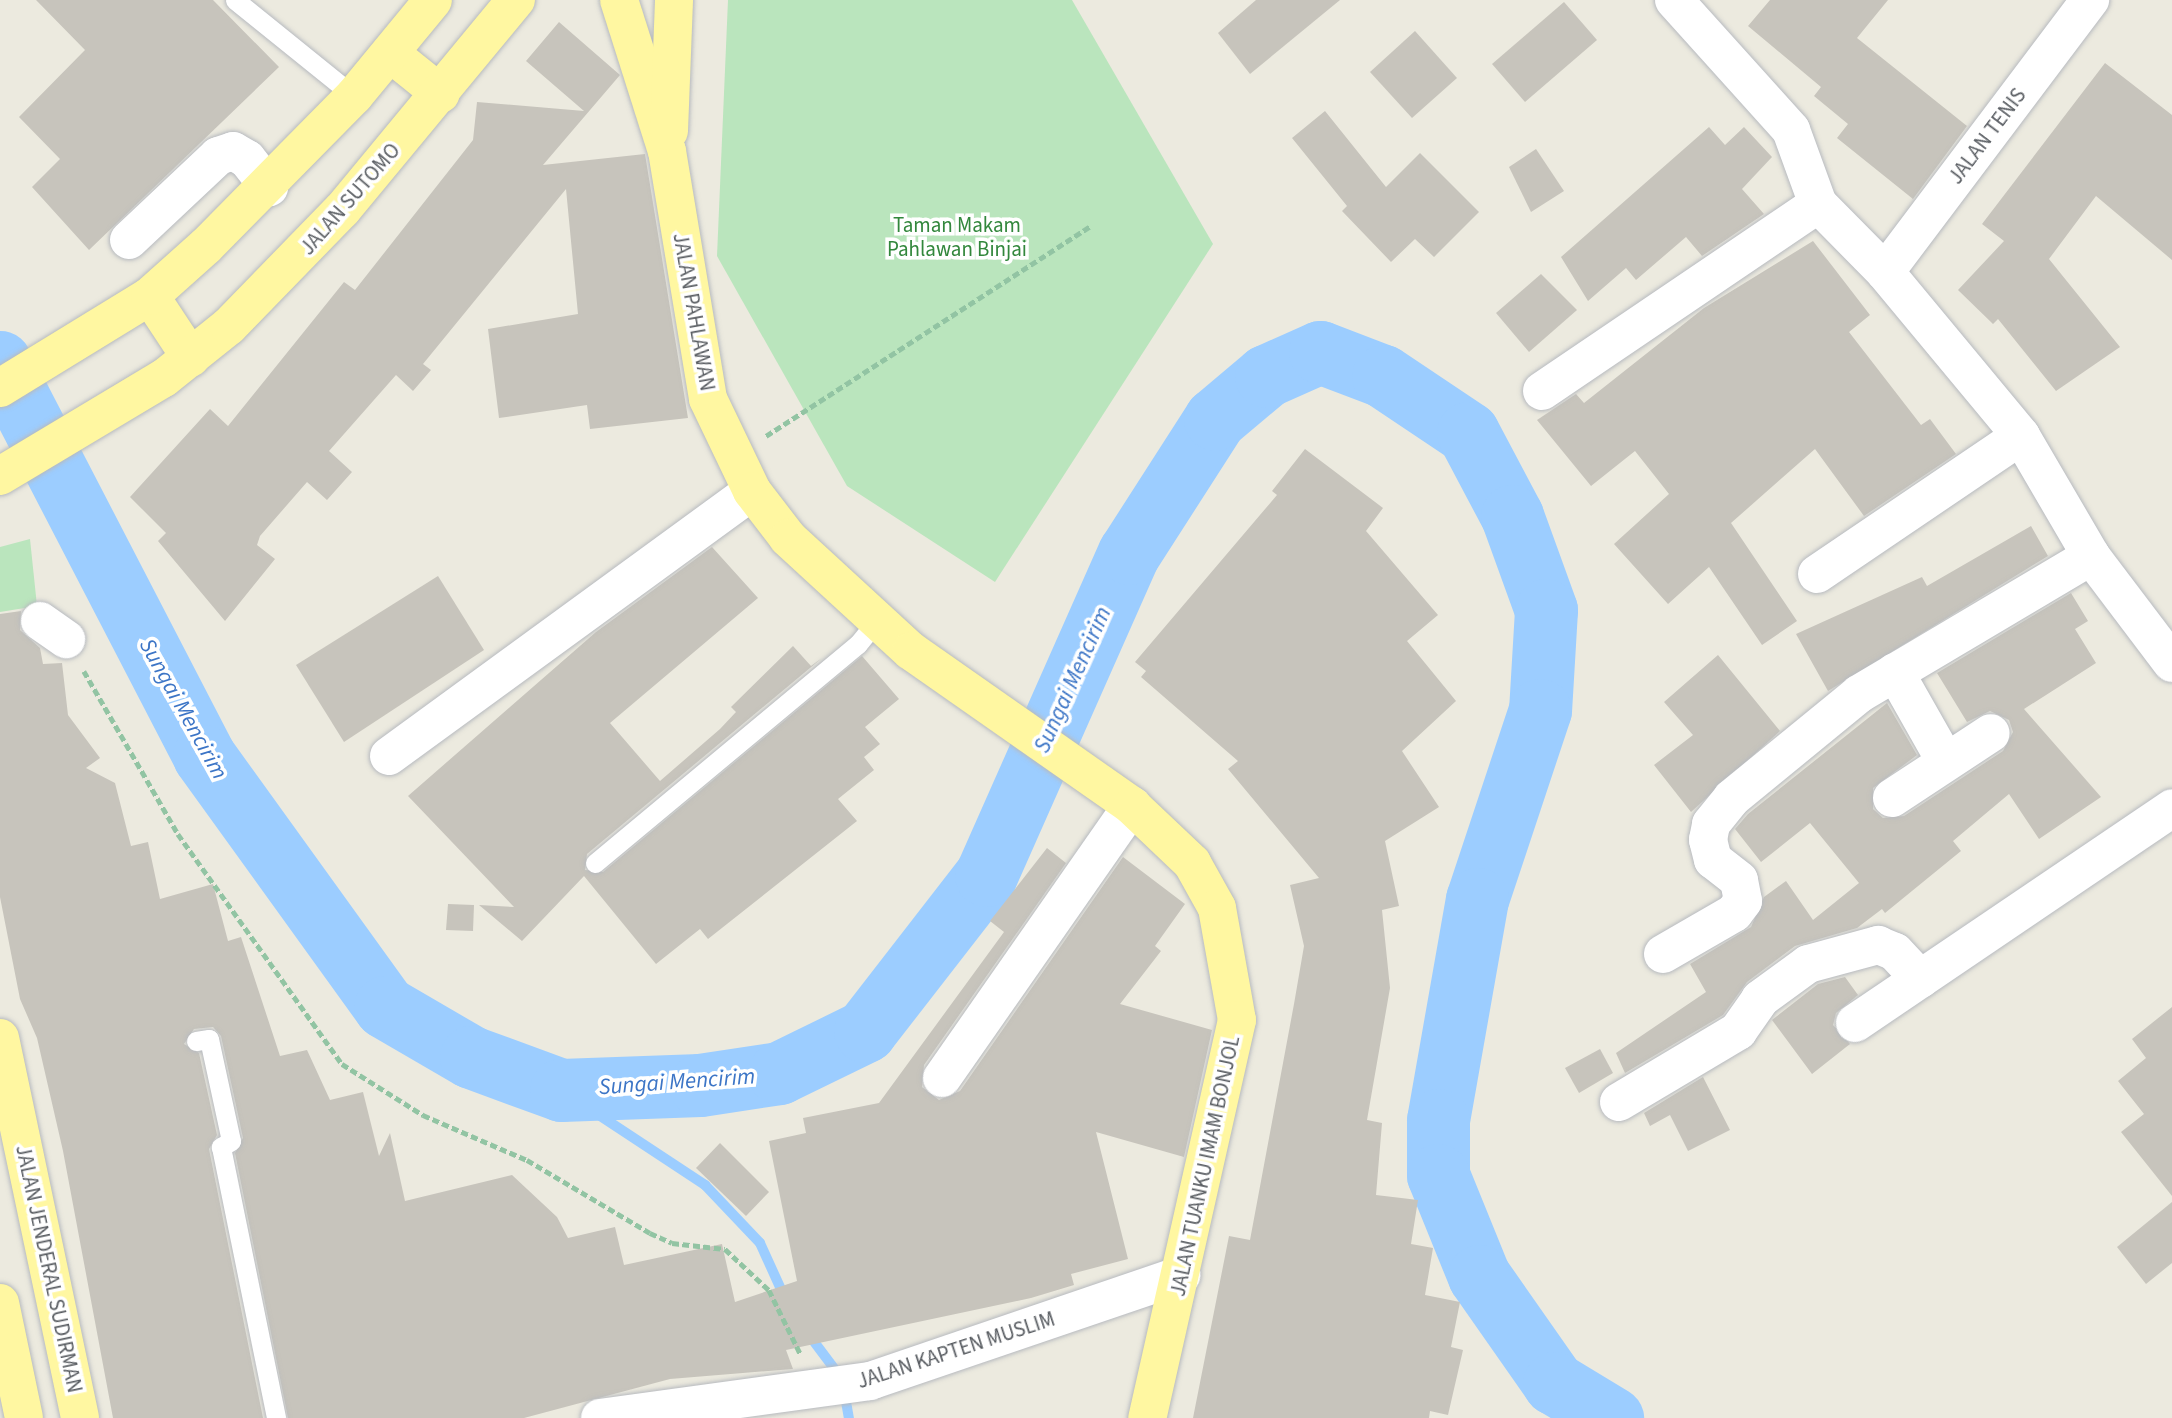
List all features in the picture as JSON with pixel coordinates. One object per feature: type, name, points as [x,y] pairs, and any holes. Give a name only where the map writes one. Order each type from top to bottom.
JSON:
[{"type":"main road","points":[[0,388],[139,302],[269,187],[354,96],[433,0]]},
{"type":"main road","name":"JALAN SUTOMO","points":[[177,368],[279,278],[441,94],[516,0]]},
{"type":"main road","name":"JALAN PAHLAWAN","points":[[619,0],[667,151],[708,399],[733,457],[752,491],[788,538],[878,619],[981,704],[1072,768]]},
{"type":"main road","points":[[667,151],[674,0]]},
{"type":"main road","points":[[390,53],[441,94]]},
{"type":"main road","points":[[0,475],[177,368],[139,302]]},
{"type":"main road","name":"JALAN TUANKU IMAM BONJOL","points":[[1072,768],[1132,806],[1192,863],[1217,908],[1237,1020],[1147,1418]]},
{"type":"main road","name":"JALAN JENDERAL SUDIRMAN","points":[[0,1038],[80,1418]]},
{"type":"main road","points":[[0,1303],[24,1418]]},
{"type":"main road","points":[[13,1367],[67,1355]]},
{"type":"street","points":[[1674,0],[1791,130],[1818,204],[1885,272],[2021,436],[2091,556],[2172,663]]},
{"type":"street","name":"JALAN TENIS","points":[[1885,272],[2090,0]]},
{"type":"street","points":[[129,240],[218,156],[233,151],[247,159],[269,187]]},
{"type":"street","points":[[1542,391],[1818,204]]},
{"type":"street","points":[[1817,575],[2021,436]]},
{"type":"street","points":[[389,756],[752,491]]},
{"type":"street","points":[[1663,954],[1734,913],[1743,901],[1739,880],[1713,860],[1708,840],[1711,824],[1732,797],[1858,694],[2091,556]]},
{"type":"street","points":[[1895,672],[1946,762]]},
{"type":"street","points":[[1892,798],[1991,733]]},
{"type":"street","points":[[942,1078],[1132,806]]},
{"type":"street","points":[[1855,1023],[2172,808]]},
{"type":"street","points":[[1619,1102],[1738,1031],[1760,999],[1808,964],[1878,945],[1895,952],[1920,979]]},
{"type":"street","name":"JALAN KAPTEN MUSLIM","points":[[600,1418],[704,1411],[870,1381],[1181,1275]]},
{"type":"lane","points":[[235,0],[354,96]]},
{"type":"lane","points":[[595,863],[858,643],[878,619]]},
{"type":"lane","points":[[196,1041],[209,1039],[231,1141],[221,1147],[276,1418]]},
{"type":"path","points":[[733,457],[1092,225]]},
{"type":"path","points":[[53,630],[178,834],[341,1064],[423,1115],[527,1160],[650,1233],[672,1243],[725,1248],[769,1290],[800,1343],[806,1391]]},
{"type":"green space","name":"Taman Makam Pahlawan Binjai","points":[[728,0],[1072,0],[1213,244],[995,582],[847,486],[717,256]]},
{"type":"green space","points":[[30,539],[37,606],[0,612],[0,547]]},
{"type":"building","points":[[36,0],[213,0],[279,67],[89,250],[32,187],[60,159],[19,117],[85,50]]},
{"type":"building","points":[[1256,0],[1340,0],[1250,74],[1218,33]]},
{"type":"building","points":[[1770,0],[1888,0],[1857,38],[1967,126],[1913,199],[1837,138],[1848,124],[1814,96],[1821,87],[1748,26]]},
{"type":"building","points":[[1564,2],[1597,40],[1525,102],[1492,64]]},
{"type":"building","points":[[559,22],[620,75],[543,165],[645,154],[688,418],[590,429],[587,405],[499,418],[488,329],[578,314],[566,189],[423,364],[431,370],[413,391],[396,375],[329,451],[352,472],[327,500],[307,482],[260,536],[257,545],[275,559],[225,621],[158,541],[166,533],[130,497],[210,409],[228,426],[344,282],[355,290],[473,140],[477,102],[584,111],[526,61]]},
{"type":"building","points":[[1415,31],[1457,78],[1412,118],[1370,72]]},
{"type":"building","points":[[2105,63],[2172,115],[2172,260],[2096,196],[2049,259],[2120,347],[2056,391],[1998,319],[1993,324],[1958,290],[2004,241],[1982,224]]},
{"type":"building","points":[[1325,111],[1386,187],[1420,153],[1479,212],[1434,257],[1415,239],[1391,262],[1342,211],[1347,206],[1292,138]]},
{"type":"building","points":[[1709,127],[1725,145],[1744,127],[1772,157],[1742,189],[1764,214],[1702,256],[1686,237],[1636,280],[1626,268],[1588,301],[1561,257]]},
{"type":"building","points":[[1536,149],[1564,191],[1531,212],[1509,167]]},
{"type":"building","points":[[1813,241],[1870,315],[1849,332],[1921,425],[1930,419],[1956,454],[1864,516],[1815,449],[1731,523],[1797,621],[1762,645],[1709,567],[1668,604],[1614,544],[1669,494],[1635,451],[1591,486],[1537,420],[1576,394],[1584,403],[1704,308]]},
{"type":"building","points":[[1541,274],[1577,310],[1529,352],[1496,313]]},
{"type":"building","points":[[1305,449],[1383,508],[1366,531],[1438,615],[1407,641],[1456,701],[1402,751],[1439,807],[1385,841],[1399,906],[1382,910],[1390,988],[1367,1120],[1382,1123],[1376,1195],[1418,1200],[1411,1244],[1433,1248],[1425,1295],[1460,1302],[1451,1347],[1463,1350],[1448,1415],[1430,1411],[1429,1418],[1193,1418],[1229,1236],[1250,1240],[1294,1004],[1304,946],[1290,885],[1319,878],[1228,769],[1238,761],[1141,677],[1146,671],[1135,662],[1277,495],[1272,491]]},
{"type":"building","points":[[2031,526],[2048,556],[1828,691],[1796,634],[1922,577],[1927,586]]},
{"type":"building","points":[[712,547],[758,598],[610,723],[660,781],[720,729],[736,712],[731,707],[793,646],[811,666],[822,658],[587,854],[585,870],[603,872],[862,656],[899,699],[865,727],[880,744],[864,757],[874,770],[838,799],[857,821],[708,939],[700,929],[656,964],[584,876],[522,941],[479,905],[514,907],[408,796],[596,632]]},
{"type":"building","points":[[438,576],[484,650],[344,742],[296,665]]},
{"type":"building","points":[[2071,593],[2088,621],[2075,629],[2096,663],[2024,709],[2101,797],[2039,839],[2009,794],[1953,841],[1961,851],[1885,913],[1882,909],[1857,928],[1795,946],[1747,982],[1723,1015],[1625,1073],[1616,1053],[1706,992],[1690,964],[1751,927],[1764,897],[1786,881],[1813,920],[1859,883],[1810,823],[1761,862],[1735,829],[1748,814],[1887,703],[1917,755],[1873,788],[1873,809],[1883,818],[1904,816],[2003,751],[2013,732],[2009,720],[1990,711],[1967,722],[1937,673]]},
{"type":"building","points":[[21,611],[20,630],[40,648],[43,664],[62,663],[68,715],[100,758],[86,768],[115,783],[131,846],[148,842],[160,899],[213,884],[228,941],[241,937],[280,1056],[307,1050],[330,1100],[363,1092],[379,1156],[390,1133],[405,1201],[512,1175],[557,1217],[568,1238],[615,1227],[624,1265],[722,1244],[735,1302],[797,1281],[769,1141],[806,1133],[803,1118],[879,1103],[1004,932],[990,921],[1047,848],[1066,863],[924,1065],[922,1087],[939,1100],[960,1091],[1123,857],[1185,904],[1155,946],[1161,951],[1120,1004],[1212,1030],[1184,1157],[1096,1132],[1128,1259],[1071,1274],[1074,1285],[1031,1298],[786,1350],[793,1369],[670,1379],[524,1418],[288,1418],[235,1153],[243,1138],[221,1036],[213,1027],[194,1029],[184,1044],[199,1053],[217,1135],[209,1149],[263,1418],[113,1418],[63,1151],[37,1038],[20,999],[0,897],[0,614]]},
{"type":"building","points":[[1718,655],[1780,731],[1691,812],[1654,765],[1693,735],[1664,702]]},
{"type":"building","points":[[448,904],[474,905],[473,931],[446,930]]},
{"type":"building","points":[[1845,977],[1858,995],[1836,1013],[1833,1025],[1850,1044],[1812,1074],[1772,1020],[1818,984]]},
{"type":"building","points":[[2172,1007],[2172,1196],[2121,1132],[2144,1114],[2118,1081],[2146,1058],[2132,1039]]},
{"type":"building","points":[[1600,1049],[1613,1073],[1579,1093],[1565,1068]]},
{"type":"building","points":[[1703,1077],[1730,1130],[1688,1151],[1670,1115],[1650,1126],[1644,1113]]},
{"type":"building","points":[[720,1143],[769,1192],[746,1216],[696,1168]]},
{"type":"building","points":[[2172,1202],[2172,1263],[2146,1284],[2117,1247]]},
{"type":"waterway","name":"Sungai Mencirim","points":[[0,362],[204,756],[385,1007],[471,1057],[561,1090],[700,1085],[779,1073],[865,1031],[986,875],[1129,553],[1215,419],[1266,376],[1320,352],[1383,376],[1468,433],[1512,516],[1546,610],[1540,710],[1477,899],[1438,1120],[1438,1175],[1479,1276],[1554,1383],[1612,1418]]},
{"type":"waterway","points":[[561,1090],[705,1185],[760,1243],[785,1298]]},
{"type":"waterway","points":[[809,1335],[842,1379],[849,1418]]}]
